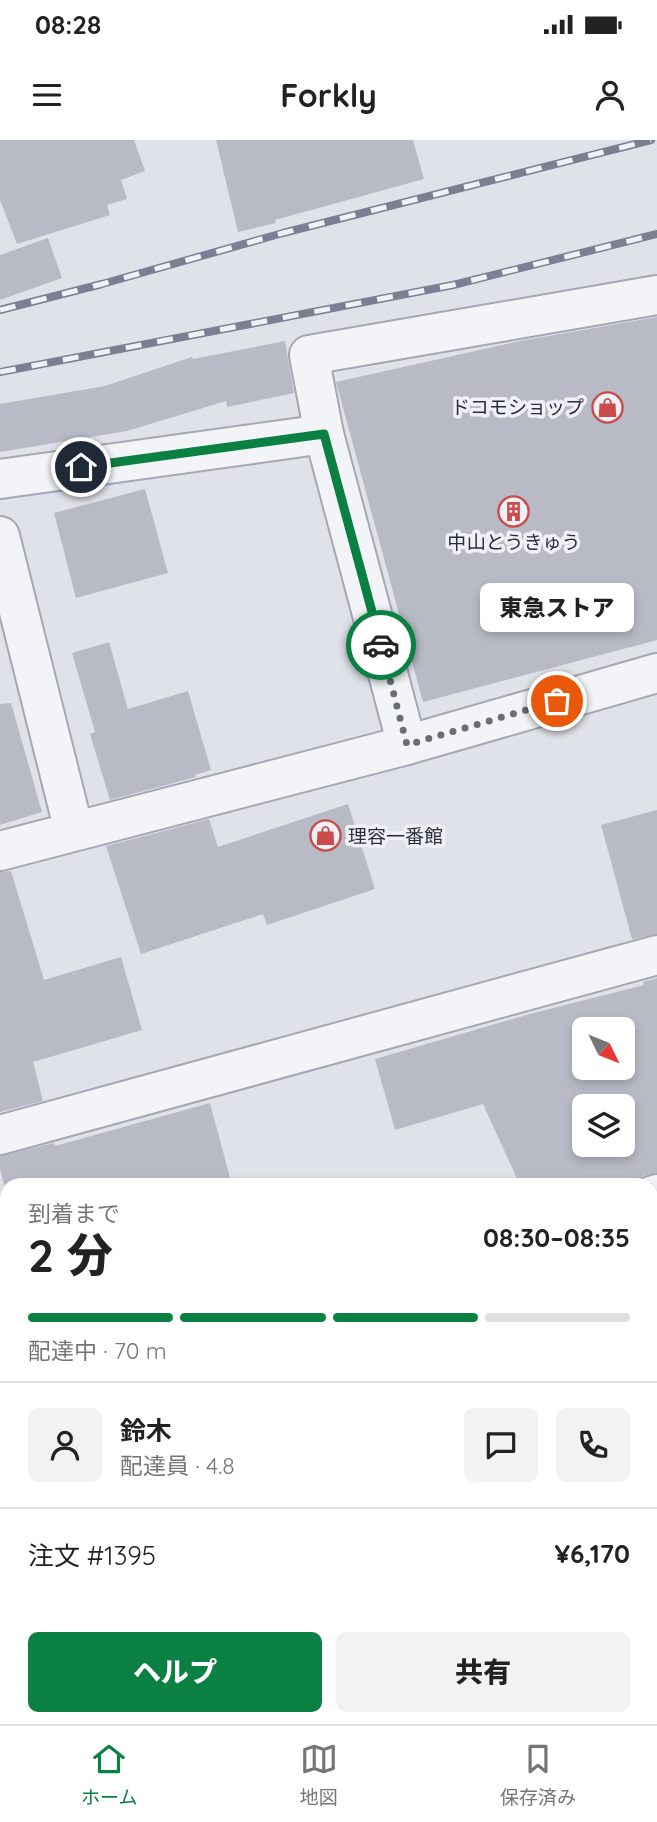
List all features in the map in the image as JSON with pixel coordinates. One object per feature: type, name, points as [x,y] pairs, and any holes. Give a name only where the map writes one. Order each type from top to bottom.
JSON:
[{"type":"street","points":[[407,745],[324,434],[309,355],[657,295]]},
{"type":"street","points":[[0,479],[324,434]]},
{"type":"street","points":[[0,537],[74,831]]},
{"type":"street","points":[[0,851],[407,745],[657,673]]},
{"type":"street","points":[[0,1135],[657,955]]},
{"type":"building","points":[[0,140],[134,140],[145,171],[121,180],[127,199],[107,205],[110,215],[17,244],[0,200]]},
{"type":"building","points":[[216,140],[413,140],[424,179],[238,232]]},
{"type":"building","points":[[48,238],[62,278],[0,300],[0,255]]},
{"type":"building","name":"中山とうきゅう","points":[[657,317],[657,640],[423,702],[336,382],[520,341]]},
{"type":"building","points":[[285,341],[294,393],[227,407],[226,401],[127,431],[0,452],[0,404],[105,386],[192,357],[193,359]]},
{"type":"building","points":[[145,489],[168,573],[76,598],[54,513]]},
{"type":"building","points":[[109,642],[128,709],[188,691],[211,770],[195,775],[196,777],[110,800],[90,734],[95,732],[72,653]]},
{"type":"building","points":[[11,703],[42,812],[0,825],[0,704]]},
{"type":"building","points":[[348,804],[375,889],[267,925],[263,914],[141,954],[106,846],[209,819],[218,847]]},
{"type":"building","points":[[657,810],[657,934],[632,939],[601,825]]},
{"type":"building","points":[[11,871],[44,980],[121,957],[142,1030],[33,1062],[43,1101],[0,1112],[0,872]]},
{"type":"building","points":[[657,978],[657,1173],[640,1178],[517,1178],[483,1104],[395,1130],[375,1059],[530,1014],[644,985],[643,982]]},
{"type":"building","points":[[210,1103],[230,1178],[2,1178],[0,1156],[54,1143],[55,1146]]},
{"type":"railway","points":[[0,310],[283,233],[651,140]]},
{"type":"railway","points":[[0,372],[453,285],[657,234]]},
{"type":"way so far","points":[[381,645],[407,745],[557,701]]},
{"type":"place","name":"ドコモショップ","points":[[607,407]]},
{"type":"place","name":"中山とうきゅう","points":[[514,511]]},
{"type":"place","name":"東急ストア","points":[[557,701]]},
{"type":"place","name":"理容一番館","points":[[325,836]]},
{"type":"route","points":[[81,467],[324,434],[381,645]]}]
